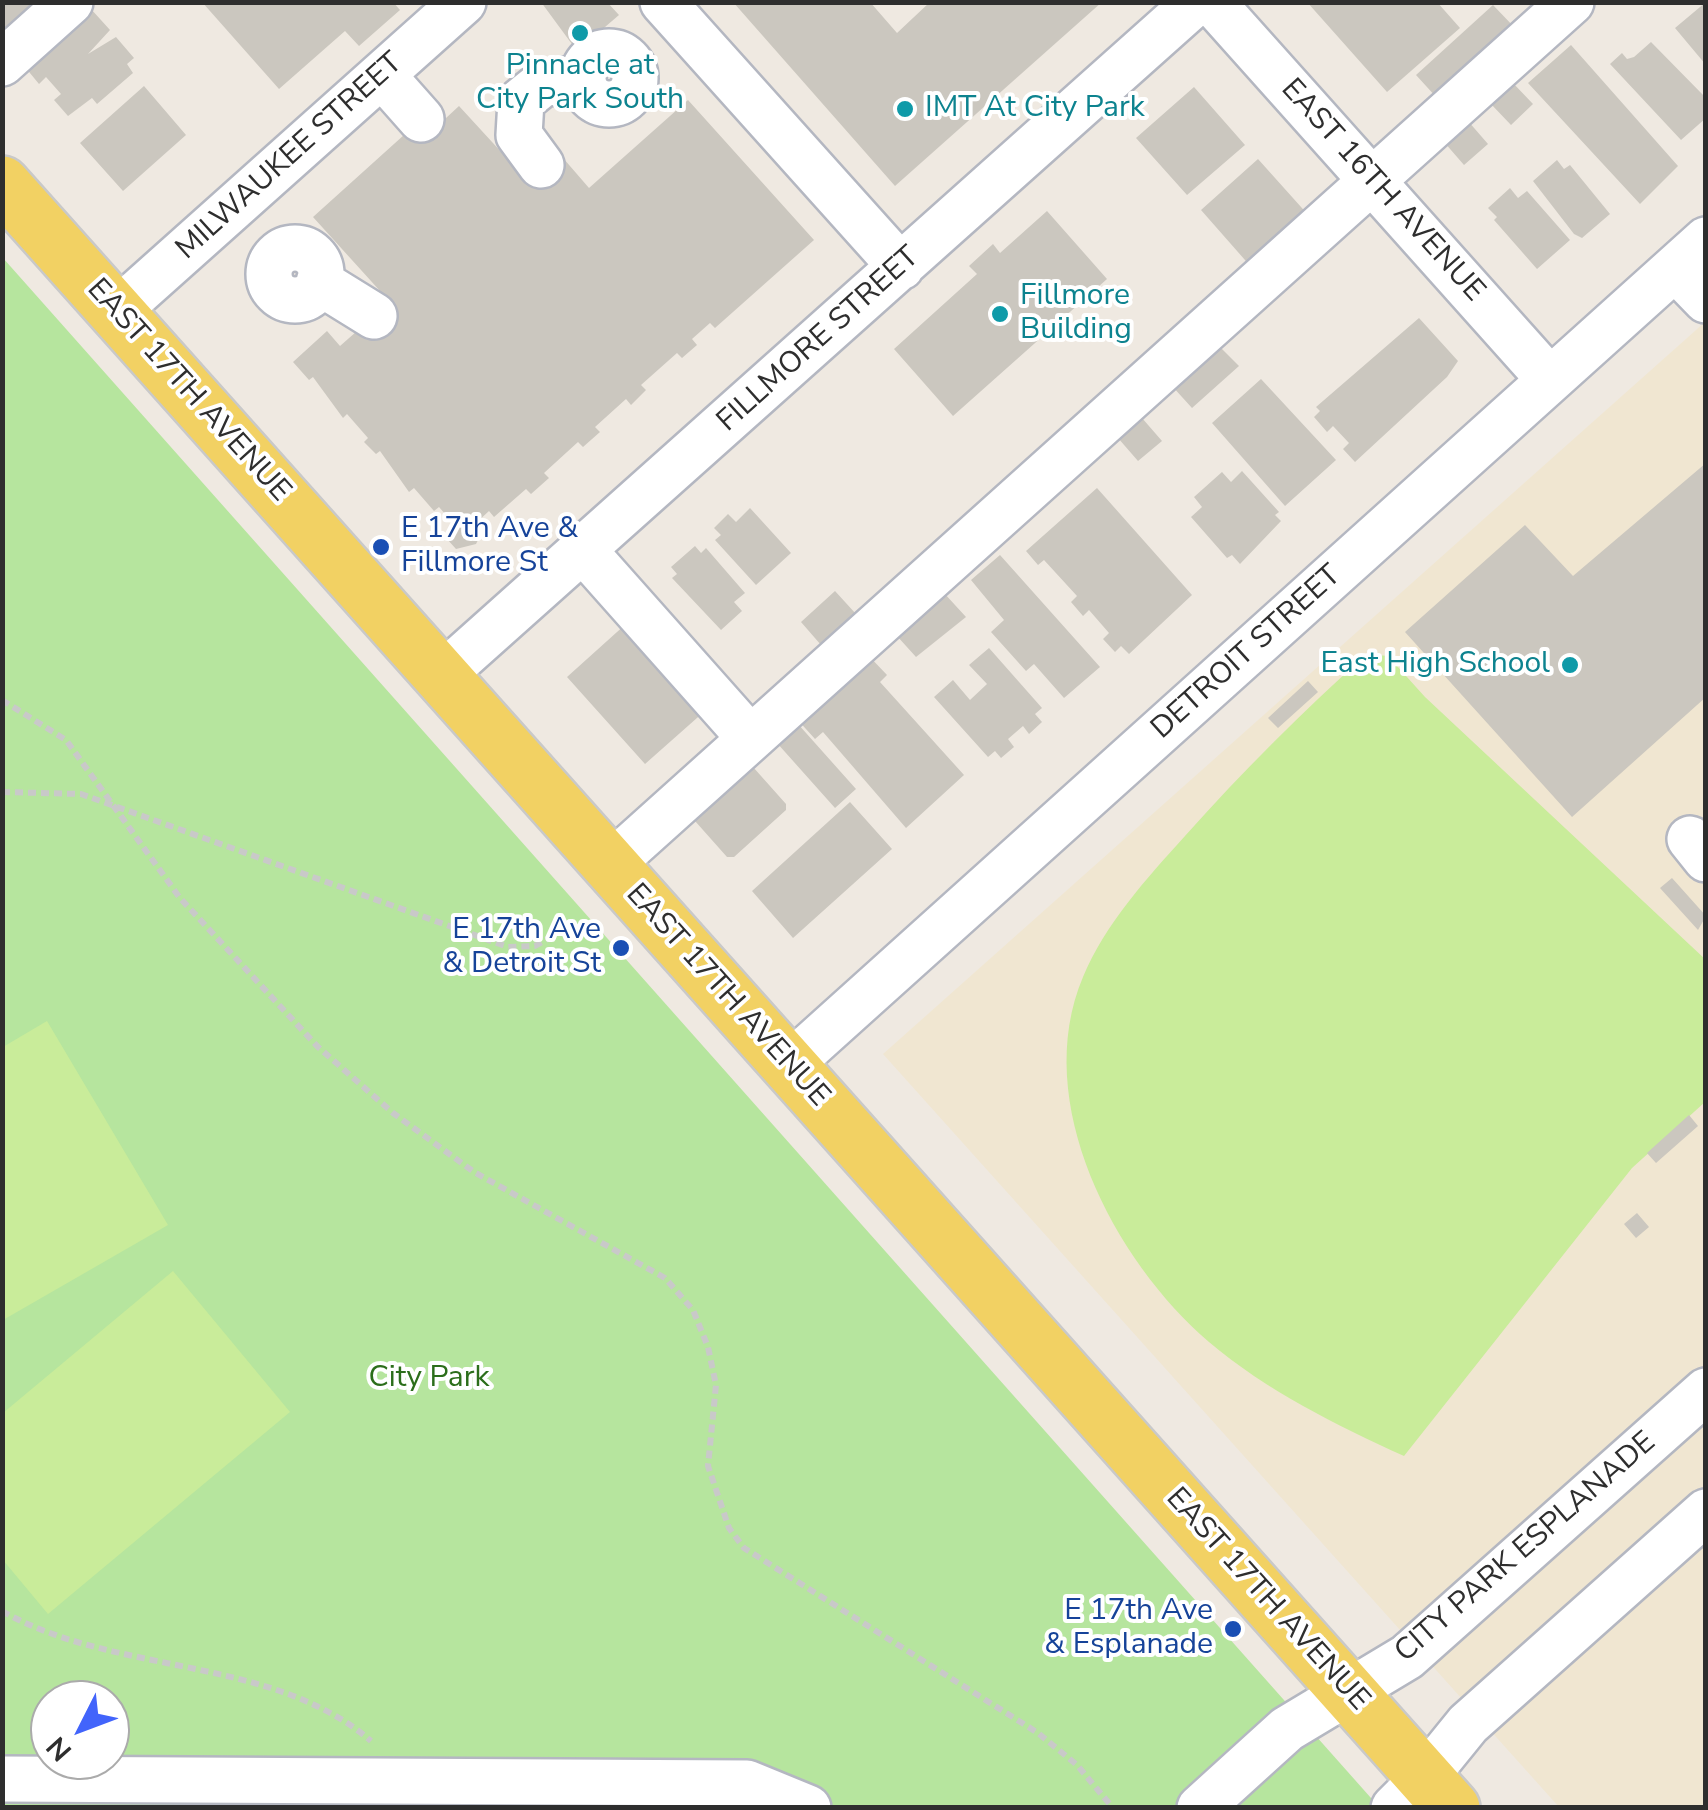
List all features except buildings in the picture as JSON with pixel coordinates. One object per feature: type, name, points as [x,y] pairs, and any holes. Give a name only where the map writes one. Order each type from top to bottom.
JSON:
[{"type":"main road","name":"EAST 17TH AVENUE","points":[[2,184],[1348,1690],[1424,1797]]},
{"type":"street","points":[[2,63],[70,2]]},
{"type":"street","name":"MILWAUKEE STREET","points":[[116,311],[463,2]]},
{"type":"street","name":"FILLMORE STREET","points":[[441,676],[1196,2]]},
{"type":"street","name":"EAST 16TH AVENUE","points":[[1212,2],[1550,380]]},
{"type":"street","points":[[609,866],[1571,2]]},
{"type":"street","points":[[541,166],[520,137],[517,120],[521,101],[542,84],[583,77],[593,98],[616,103],[633,86],[634,72],[628,61],[668,7],[901,267]]},
{"type":"street","points":[[382,75],[421,119]]},
{"type":"street","points":[[241,200],[282,251],[270,268],[270,282],[279,294],[302,298],[320,282],[374,316]]},
{"type":"street","points":[[1690,254],[1706,300]]},
{"type":"street","name":"DETROIT STREET","points":[[789,1066],[1690,254]]},
{"type":"street","points":[[583,550],[750,738]]},
{"type":"street","name":"CITY PARK ESPLANADE","points":[[1200,1808],[1287,1729],[1407,1657],[1706,1391]]},
{"type":"street","points":[[1424,1797],[1468,1724],[1706,1512]]},
{"type":"street","points":[[2,1779],[748,1782],[808,1808]]},
{"type":"street","points":[[418,1783],[471,1808]]},
{"type":"path","points":[[2,700],[66,740],[180,898],[235,963],[330,1058],[393,1113],[474,1172],[664,1278],[692,1310],[708,1348],[716,1385],[708,1466],[730,1528],[744,1548],[1038,1733],[1077,1764],[1113,1808]]},
{"type":"path","points":[[2,792],[82,794],[508,947],[535,946],[560,932]]},
{"type":"path","points":[[2,1611],[106,1650],[276,1690],[358,1730],[418,1783]]},
{"type":"shaded area","points":[[1705,322],[1705,1807],[1559,1807],[883,1054]]},
{"type":"green space","name":"City Park","points":[[3,258],[1379,1807],[3,1807]]},
{"type":"green space","points":[[1367,654],[1388,656],[1425,697],[1706,960],[1705,1102],[1632,1168],[1404,1456],[1328,1419],[1254,1376],[1209,1342],[1174,1308],[1113,1223],[1090,1176],[1075,1126],[1067,1075],[1069,1025],[1083,977],[1115,920],[1229,788]]},
{"type":"green space","points":[[47,1021],[168,1225],[3,1320],[3,1047]]},
{"type":"green space","points":[[173,1271],[290,1412],[48,1614],[3,1560],[3,1413]]},
{"type":"place","name":"Pinnacle at City Park South","points":[[580,33]]},
{"type":"place","name":"IMT At City Park","points":[[905,109]]},
{"type":"place","name":"Fillmore Building","points":[[1000,314]]},
{"type":"place","name":"E 17th Ave & Fillmore St","points":[[381,547]]},
{"type":"place","name":"East High School","points":[[1570,665]]},
{"type":"place","name":"E 17th Ave & Detroit St","points":[[621,948]]},
{"type":"place","name":"E 17th Ave & Esplanade","points":[[1233,1629]]}]
